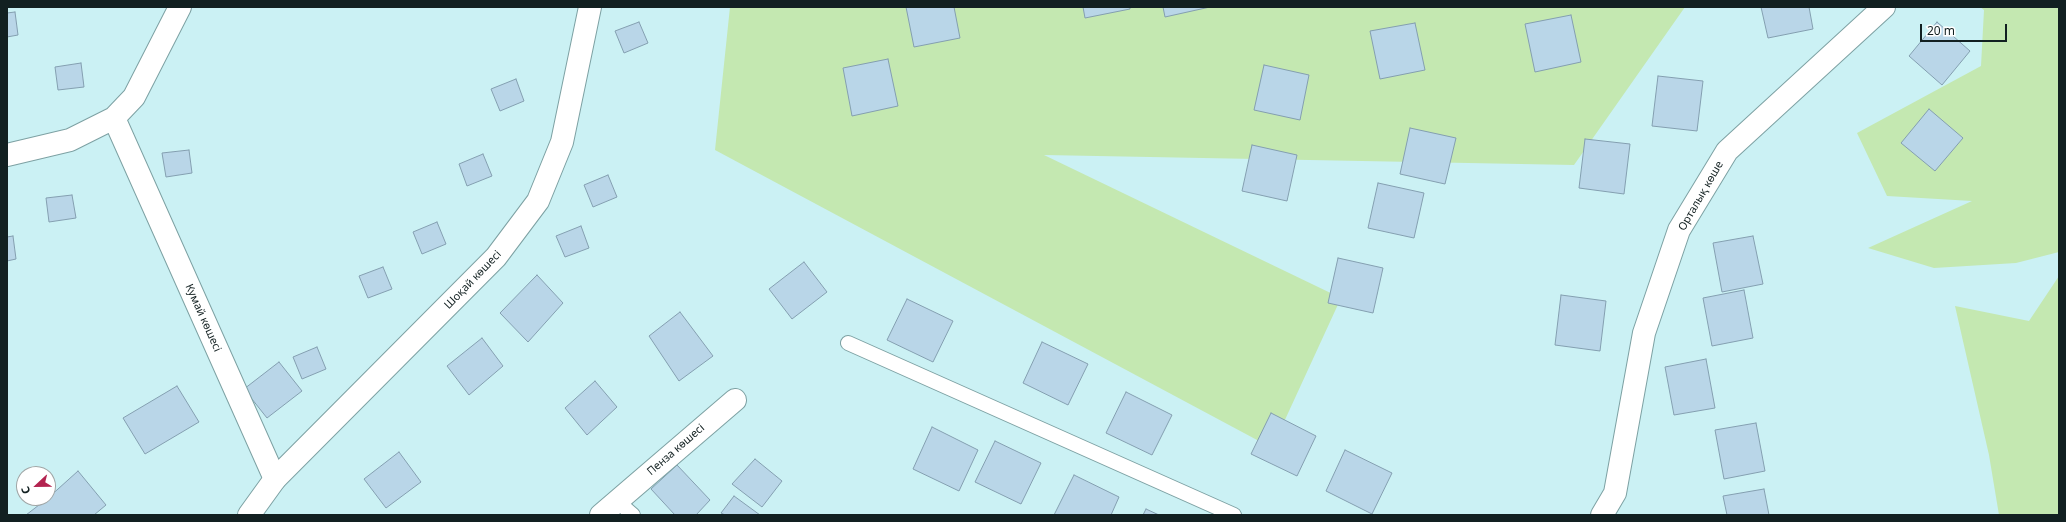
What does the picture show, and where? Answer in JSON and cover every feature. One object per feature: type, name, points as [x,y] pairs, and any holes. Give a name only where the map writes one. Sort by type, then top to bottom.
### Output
[{"type":"street","points":[[7,155],[70,140],[114,118],[134,98],[180,7]]},
{"type":"street","name":"Шоқай көшесі","points":[[275,479],[496,258],[538,202],[562,142],[590,7]]},
{"type":"street","name":"Орталық көше","points":[[1602,515],[1615,493],[1644,333],[1679,230],[1727,150],[1884,7]]},
{"type":"street","name":"Кумай көшесі","points":[[114,118],[275,479]]},
{"type":"street","name":"Пенза көшесі","points":[[601,515],[735,400]]},
{"type":"street","points":[[250,515],[275,479]]},
{"type":"lane","points":[[848,343],[1234,515]]},
{"type":"lane","points":[[616,501],[633,515]]},
{"type":"green space","points":[[730,7],[1685,7],[1574,165],[1044,155],[1341,298],[1272,448],[715,150]]},
{"type":"green space","points":[[1980,7],[2059,7],[2059,252],[2016,263],[1934,268],[1868,248],[1972,201],[1887,196],[1857,133],[1981,66],[1984,10]]},
{"type":"green space","points":[[2059,276],[2059,515],[1999,515],[1989,455],[1955,306],[2029,321]]},
{"type":"building","points":[[906,7],[954,7],[960,38],[914,47]]},
{"type":"building","points":[[1083,7],[1130,7],[1130,9],[1085,18]]},
{"type":"building","points":[[1163,7],[1210,7],[1165,17]]},
{"type":"building","points":[[1761,7],[1809,7],[1813,29],[1768,38]]},
{"type":"building","points":[[15,12],[18,35],[7,37],[7,13]]},
{"type":"building","points":[[1571,15],[1581,62],[1535,72],[1525,24]]},
{"type":"building","points":[[639,22],[648,43],[624,53],[615,31]]},
{"type":"building","points":[[1937,22],[1970,51],[1942,85],[1909,56]]},
{"type":"building","points":[[1415,23],[1425,70],[1380,79],[1370,31]]},
{"type":"building","points":[[888,59],[898,106],[852,116],[843,68]]},
{"type":"building","points":[[81,63],[84,87],[58,90],[55,67]]},
{"type":"building","points":[[1264,65],[1309,75],[1300,120],[1254,110]]},
{"type":"building","points":[[1658,76],[1703,81],[1697,131],[1652,126]]},
{"type":"building","points":[[516,79],[524,101],[500,111],[491,89]]},
{"type":"building","points":[[1929,109],[1963,138],[1935,171],[1901,143]]},
{"type":"building","points":[[1410,128],[1456,138],[1445,184],[1400,174]]},
{"type":"building","points":[[1585,139],[1630,144],[1624,194],[1579,188]]},
{"type":"building","points":[[1252,145],[1297,155],[1287,201],[1242,191]]},
{"type":"building","points":[[189,150],[192,173],[166,177],[162,153]]},
{"type":"building","points":[[483,154],[492,176],[467,186],[459,164]]},
{"type":"building","points":[[608,175],[617,197],[593,207],[584,185]]},
{"type":"building","points":[[1378,183],[1424,193],[1414,238],[1368,228]]},
{"type":"building","points":[[72,195],[76,218],[49,222],[46,198]]},
{"type":"building","points":[[437,222],[446,244],[422,254],[413,232]]},
{"type":"building","points":[[581,226],[589,248],[565,257],[556,236]]},
{"type":"building","points":[[13,236],[16,259],[7,261],[7,237]]},
{"type":"building","points":[[1753,236],[1763,284],[1722,292],[1713,243]]},
{"type":"building","points":[[1338,258],[1383,268],[1373,313],[1328,303]]},
{"type":"building","points":[[804,262],[827,292],[792,319],[769,289]]},
{"type":"building","points":[[383,267],[392,289],[368,298],[359,276]]},
{"type":"building","points":[[537,275],[563,303],[528,342],[500,313]]},
{"type":"building","points":[[1744,290],[1753,338],[1712,346],[1703,298]]},
{"type":"building","points":[[1561,295],[1606,301],[1600,351],[1555,345]]},
{"type":"building","points":[[907,299],[953,321],[933,362],[887,340]]},
{"type":"building","points":[[680,312],[713,356],[679,381],[649,336]]},
{"type":"building","points":[[482,338],[503,366],[469,395],[447,366]]},
{"type":"building","points":[[1042,342],[1088,364],[1068,405],[1023,383]]},
{"type":"building","points":[[317,347],[326,369],[302,379],[293,357]]},
{"type":"building","points":[[1706,359],[1715,408],[1674,415],[1665,367]]},
{"type":"building","points":[[279,362],[302,391],[267,418],[244,389]]},
{"type":"building","points":[[595,381],[617,407],[587,435],[565,408]]},
{"type":"building","points":[[177,386],[199,422],[145,454],[123,418]]},
{"type":"building","points":[[1126,392],[1172,415],[1152,455],[1106,433]]},
{"type":"building","points":[[1271,413],[1316,436],[1297,476],[1251,454]]},
{"type":"building","points":[[1756,423],[1765,471],[1724,479],[1715,430]]},
{"type":"building","points":[[932,427],[978,450],[959,491],[913,469]]},
{"type":"building","points":[[995,441],[1041,463],[1021,504],[975,482]]},
{"type":"building","points":[[1345,450],[1392,473],[1372,514],[1326,491]]},
{"type":"building","points":[[399,452],[421,482],[386,508],[364,479]]},
{"type":"building","points":[[755,459],[782,481],[762,507],[732,484]]},
{"type":"building","points":[[677,465],[710,500],[696,515],[675,515],[651,489]]},
{"type":"building","points":[[78,471],[106,505],[94,515],[26,515],[38,506],[56,506],[56,491]]},
{"type":"building","points":[[1074,475],[1119,497],[1111,515],[1054,515]]},
{"type":"building","points":[[1764,489],[1769,515],[1727,515],[1723,496]]},
{"type":"building","points":[[734,496],[760,515],[725,515],[721,513]]},
{"type":"building","points":[[1146,509],[1159,515],[1143,515]]}]
